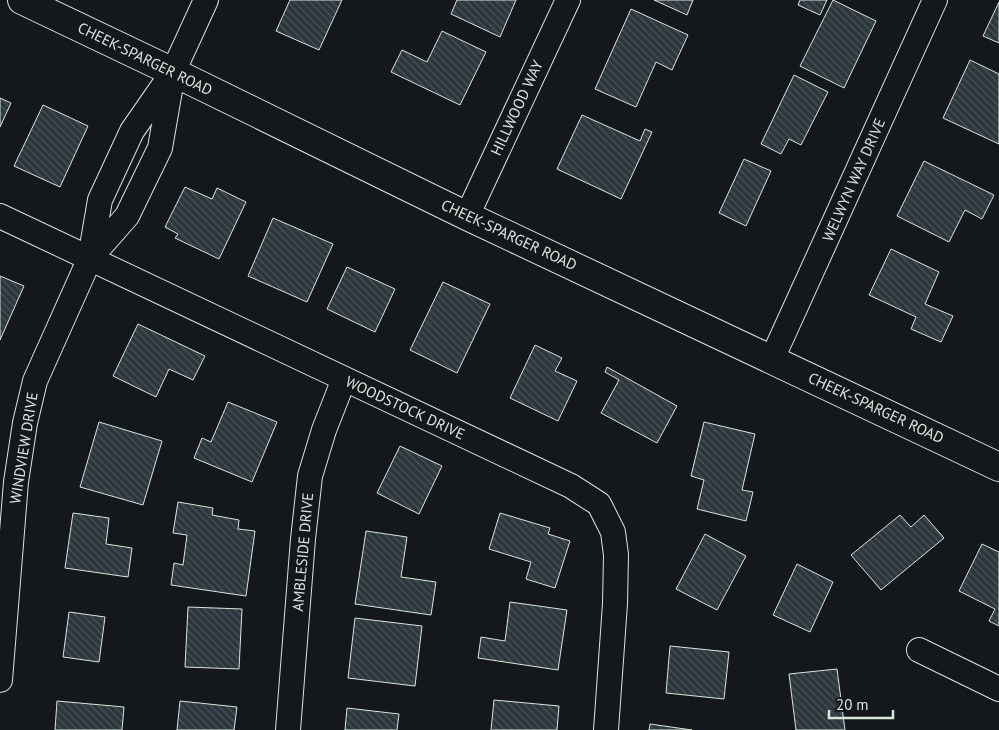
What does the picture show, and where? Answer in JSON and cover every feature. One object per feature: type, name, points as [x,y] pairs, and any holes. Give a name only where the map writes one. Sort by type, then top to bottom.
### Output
[{"type":"main road","name":"CHEEK-SPARGER ROAD","points":[[22,0],[467,216],[999,467]]},
{"type":"street","points":[[173,72],[206,0]]},
{"type":"street","name":"HILLWOOD WAY","points":[[467,216],[568,0]]},
{"type":"street","name":"WELWYN WAY DRIVE","points":[[772,359],[936,0]]},
{"type":"street","name":"WINDVIEW DRIVE","points":[[0,680],[16,482],[25,423],[35,381],[90,258],[100,200],[132,131],[173,72]]},
{"type":"street","name":"WINDVIEW DRIVE","points":[[90,258],[127,216],[160,148],[173,72]]},
{"type":"street","name":"WOODSTOCK DRIVE","points":[[0,216],[571,486],[600,504],[613,532],[616,555],[615,604],[606,730]]},
{"type":"street","name":"AMBLESIDE DRIVE","points":[[288,730],[303,539],[310,476],[324,430],[344,379]]},
{"type":"street","points":[[919,650],[999,689]]},
{"type":"building","points":[[290,0],[342,0],[319,50],[276,31]]},
{"type":"building","points":[[457,0],[516,0],[500,37],[451,14]]},
{"type":"building","points":[[654,0],[693,0],[687,15]]},
{"type":"building","points":[[800,0],[827,0],[820,15],[798,5]]},
{"type":"building","points":[[833,0],[876,21],[844,88],[800,66]]},
{"type":"building","points":[[999,2],[999,43],[983,36]]},
{"type":"building","points":[[631,9],[688,35],[672,70],[656,62],[636,107],[595,89]]},
{"type":"building","points":[[442,31],[486,52],[460,105],[391,72],[402,50],[427,62]]},
{"type":"building","points":[[970,60],[999,74],[999,144],[943,118]]},
{"type":"building","points":[[794,75],[828,92],[801,145],[789,139],[781,154],[761,144]]},
{"type":"building","points":[[0,98],[11,103],[0,127]]},
{"type":"building","points":[[43,105],[88,126],[60,187],[14,166]]},
{"type":"building","points":[[582,115],[640,141],[645,129],[652,132],[621,199],[557,169]]},
{"type":"building","points":[[744,159],[771,171],[746,226],[719,213]]},
{"type":"building","points":[[924,161],[994,195],[982,219],[965,210],[949,242],[897,216]]},
{"type":"building","points":[[185,187],[212,199],[217,188],[246,202],[219,259],[175,238],[178,234],[165,227]]},
{"type":"building","points":[[273,218],[333,244],[307,302],[248,276]]},
{"type":"building","points":[[891,249],[939,272],[925,304],[953,316],[941,342],[911,329],[916,317],[869,295]]},
{"type":"building","points":[[347,267],[395,289],[375,332],[327,309]]},
{"type":"building","points":[[0,276],[24,286],[0,340]]},
{"type":"building","points":[[443,282],[490,304],[457,373],[410,350]]},
{"type":"building","points":[[138,324],[205,356],[193,380],[169,369],[156,397],[113,376]]},
{"type":"building","points":[[535,345],[562,358],[555,371],[577,381],[558,421],[510,398]]},
{"type":"building","points":[[607,367],[677,406],[657,443],[601,413],[619,380],[605,372]]},
{"type":"building","points":[[228,402],[277,422],[252,482],[194,458],[202,438],[211,442]]},
{"type":"building","points":[[99,422],[162,441],[143,505],[80,487]]},
{"type":"building","points":[[704,422],[755,434],[742,490],[753,492],[746,521],[697,509],[704,480],[691,476]]},
{"type":"building","points":[[400,446],[442,466],[419,514],[377,493]]},
{"type":"building","points":[[178,502],[213,508],[212,515],[239,520],[238,529],[255,531],[246,596],[171,585],[174,563],[183,565],[187,535],[173,533]]},
{"type":"building","points":[[73,513],[109,518],[106,544],[132,548],[128,577],[65,568]]},
{"type":"building","points":[[500,513],[550,528],[548,534],[570,541],[555,588],[526,579],[531,562],[489,549]]},
{"type":"building","points":[[900,515],[911,527],[924,515],[944,538],[881,590],[851,555]]},
{"type":"building","points":[[366,531],[407,537],[401,577],[436,582],[431,615],[355,604]]},
{"type":"building","points":[[705,534],[746,556],[717,610],[676,589]]},
{"type":"building","points":[[982,544],[999,552],[999,626],[989,621],[995,609],[959,591]]},
{"type":"building","points":[[797,564],[833,582],[810,632],[773,615]]},
{"type":"building","points":[[510,602],[567,610],[558,670],[478,658],[481,637],[505,641]]},
{"type":"building","points":[[188,607],[242,609],[239,669],[185,667]]},
{"type":"building","points":[[69,612],[105,617],[99,662],[63,657]]},
{"type":"building","points":[[355,618],[422,626],[415,686],[348,678]]},
{"type":"building","points":[[670,646],[729,652],[724,699],[666,693]]},
{"type":"building","points":[[837,669],[845,730],[796,730],[789,674]]},
{"type":"building","points":[[494,700],[559,706],[557,730],[491,730]]},
{"type":"building","points":[[57,701],[124,707],[122,730],[55,730]]},
{"type":"building","points":[[180,701],[237,707],[234,730],[177,730]]},
{"type":"building","points":[[347,708],[399,714],[397,730],[345,730]]},
{"type":"building","points":[[650,724],[692,730],[649,730]]}]
